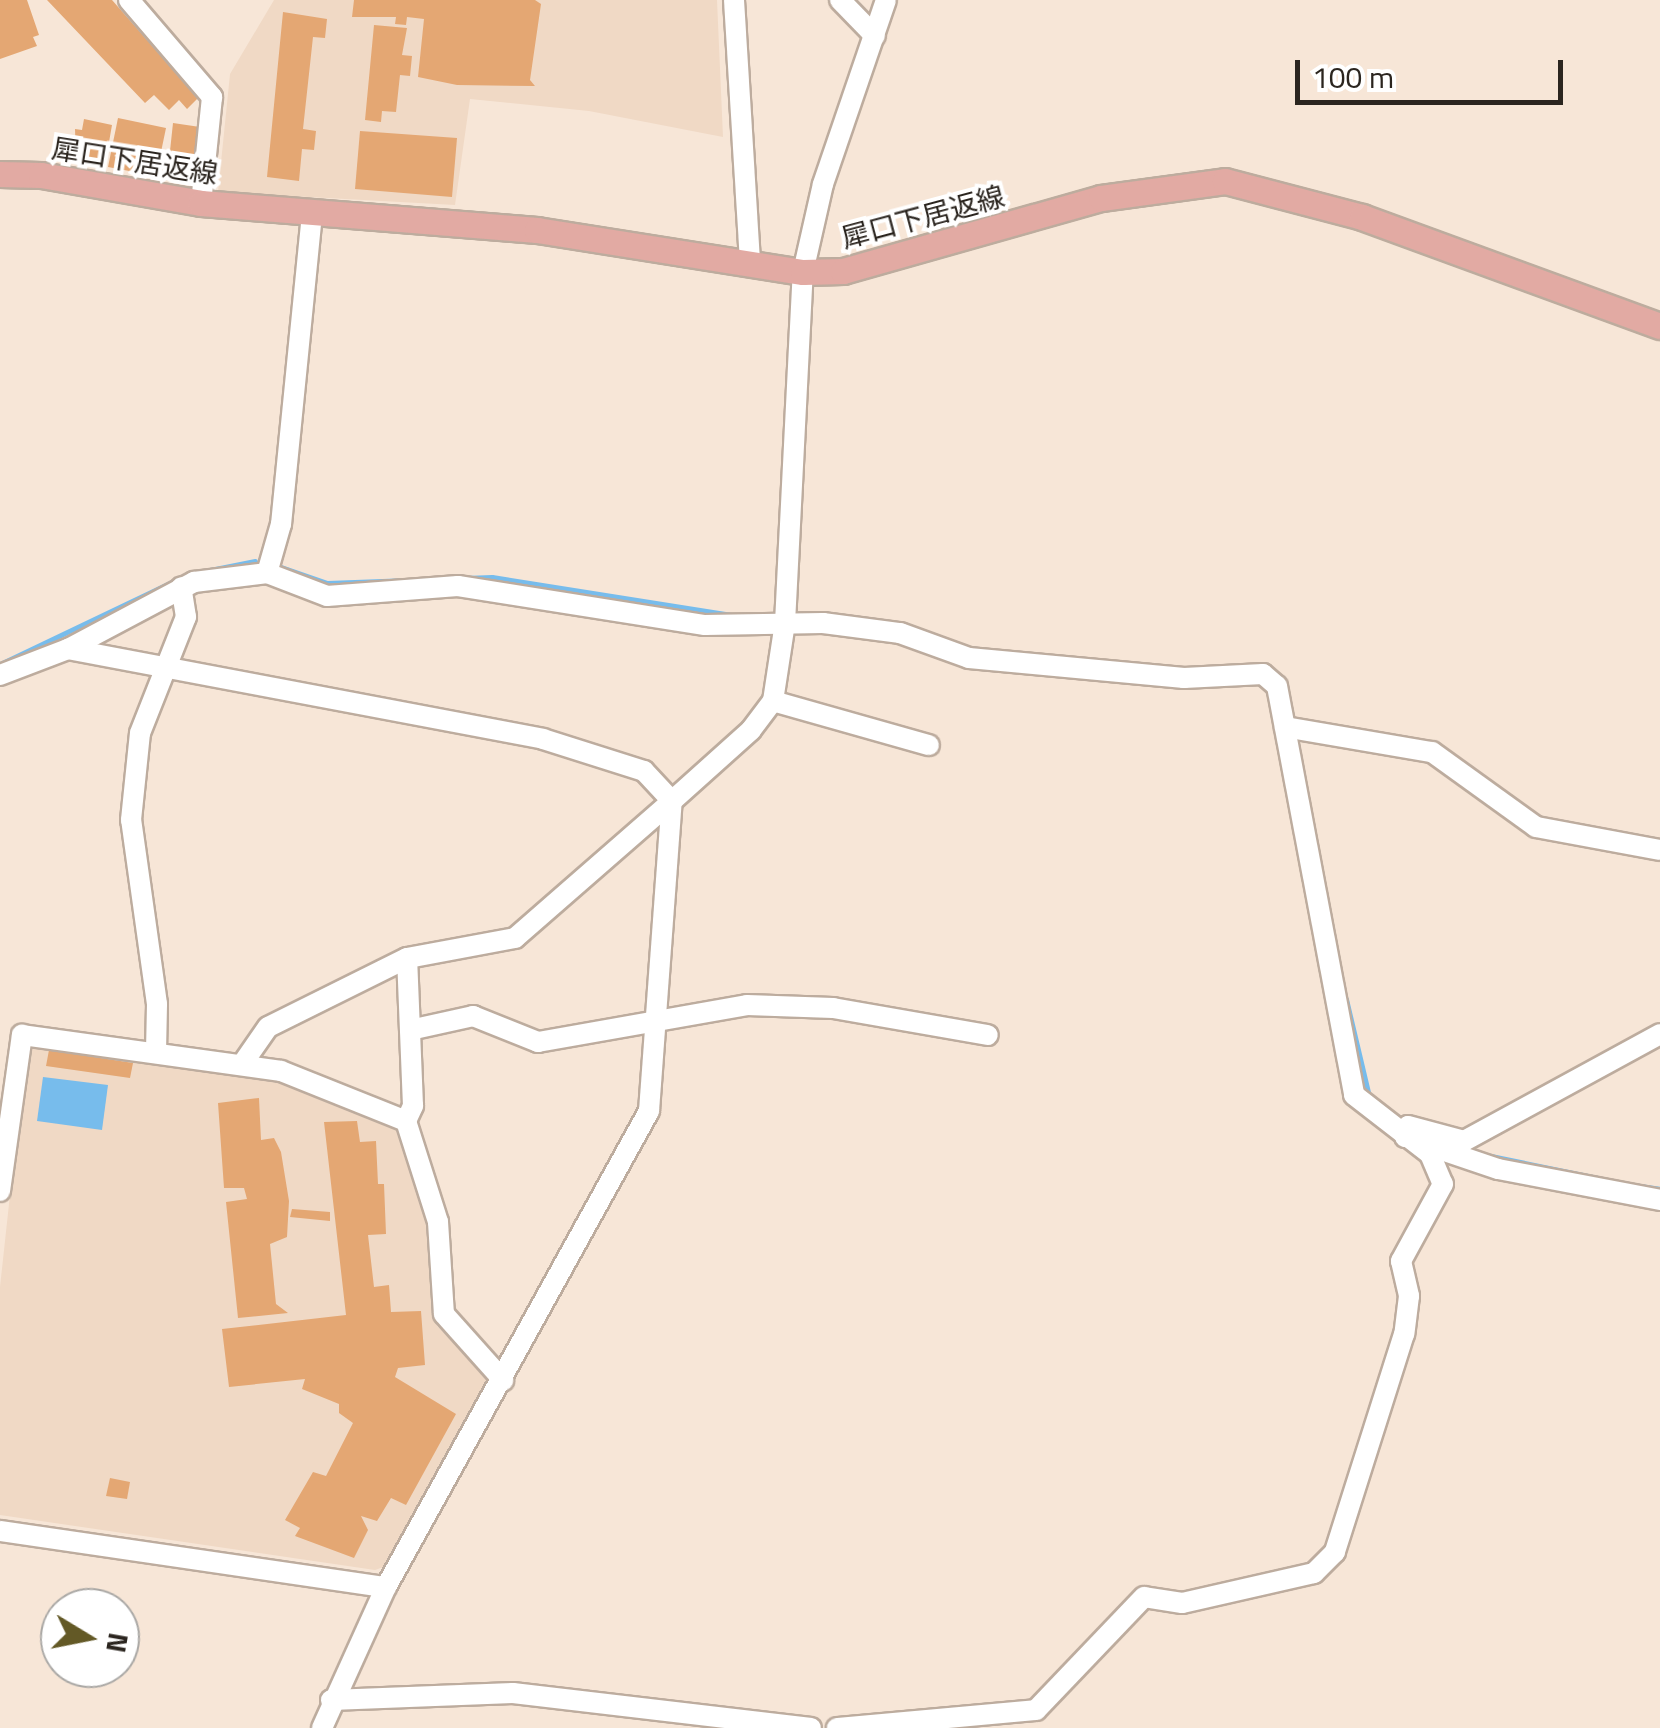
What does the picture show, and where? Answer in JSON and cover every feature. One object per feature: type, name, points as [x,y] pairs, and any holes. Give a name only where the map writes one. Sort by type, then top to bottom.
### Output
[{"type":"main road","name":"犀口下居返線","points":[[0,174],[42,175],[201,203],[537,230],[803,272],[843,272],[1100,198],[1225,181],[1362,218],[1660,326]]},
{"type":"street","points":[[129,0],[212,97],[201,203]]},
{"type":"street","points":[[734,0],[750,265]]},
{"type":"street","points":[[840,0],[875,36]]},
{"type":"street","points":[[242,1062],[268,1027],[407,958],[515,938],[751,730],[773,701],[784,624],[803,272],[823,184],[886,0]]},
{"type":"street","points":[[267,573],[281,524],[312,214]]},
{"type":"street","points":[[0,675],[68,649],[181,587],[267,573],[327,596],[458,586],[705,626],[784,624],[900,633],[969,658],[1184,678],[1263,674],[1276,686],[1292,727],[1354,1095],[1430,1154],[1443,1184],[1401,1261],[1409,1296],[1404,1334],[1324,1570],[1182,1603],[1144,1597],[1036,1710],[837,1728]]},
{"type":"street","points":[[156,1052],[157,1004],[131,820],[140,733],[186,617],[181,587]]},
{"type":"street","points":[[68,649],[543,738],[644,771],[672,800],[649,1111],[386,1587],[331,1700],[322,1728]]},
{"type":"street","points":[[773,701],[929,745]]},
{"type":"street","points":[[1292,727],[1432,752],[1536,827],[1660,850]]},
{"type":"street","points":[[407,958],[413,1106],[406,1121],[438,1222],[444,1314],[503,1380]]},
{"type":"street","points":[[410,1030],[473,1016],[538,1042],[747,1006],[833,1008],[988,1035]]},
{"type":"street","points":[[1405,1137],[1408,1126],[1464,1140],[1660,1034]]},
{"type":"street","points":[[0,1192],[22,1035],[242,1062],[406,1121]]},
{"type":"street","points":[[1405,1137],[1498,1169],[1660,1200]]},
{"type":"street","points":[[0,1531],[386,1587]]},
{"type":"street","points":[[331,1700],[514,1692],[811,1728]]},
{"type":"shaded area","points":[[274,0],[717,0],[723,137],[589,111],[470,99],[455,205],[218,192],[230,74]]},
{"type":"shaded area","points":[[35,1042],[277,1079],[400,1129],[429,1217],[437,1326],[487,1375],[488,1391],[389,1565],[375,1570],[0,1515],[0,1287],[26,1047]]},
{"type":"water","points":[[43,1077],[108,1085],[102,1130],[37,1121]]},
{"type":"building","points":[[0,0],[27,0],[39,35],[33,37],[37,46],[0,59]]},
{"type":"building","points":[[47,0],[112,0],[198,98],[187,109],[179,100],[169,110],[154,95],[145,103]]},
{"type":"building","points":[[354,0],[535,0],[541,4],[530,80],[535,86],[457,85],[418,77],[424,19],[407,17],[406,25],[395,24],[396,17],[352,17]]},
{"type":"building","points":[[283,12],[327,19],[325,38],[313,37],[303,129],[316,131],[314,150],[302,149],[299,181],[267,177]]},
{"type":"building","points":[[374,25],[407,28],[402,55],[412,56],[410,76],[400,75],[396,112],[382,111],[381,122],[365,120]]},
{"type":"building","points":[[118,118],[166,128],[156,176],[108,167]]},
{"type":"building","points":[[84,119],[112,125],[105,165],[76,159],[75,129],[82,130]]},
{"type":"building","points":[[173,123],[200,127],[196,157],[170,151]]},
{"type":"building","points":[[360,131],[457,138],[452,197],[355,189]]},
{"type":"building","points":[[49,1050],[133,1063],[130,1078],[46,1066]]},
{"type":"building","points":[[259,1098],[261,1140],[274,1138],[281,1152],[289,1201],[287,1237],[270,1244],[276,1304],[288,1313],[238,1318],[226,1202],[247,1199],[244,1188],[224,1188],[218,1103]]},
{"type":"building","points":[[357,1121],[360,1142],[376,1141],[378,1184],[384,1184],[386,1234],[368,1235],[374,1287],[389,1285],[391,1312],[421,1311],[425,1365],[398,1368],[395,1377],[456,1414],[406,1505],[391,1498],[377,1521],[361,1516],[368,1530],[354,1558],[295,1536],[300,1528],[285,1520],[313,1472],[326,1476],[353,1423],[339,1413],[339,1404],[302,1389],[305,1379],[229,1387],[222,1329],[346,1315],[324,1122]]},
{"type":"building","points":[[292,1209],[330,1212],[330,1221],[290,1217]]},
{"type":"building","points":[[110,1478],[130,1482],[127,1499],[106,1496]]},
{"type":"waterway","points":[[200,572],[255,561]]},
{"type":"waterway","points":[[281,567],[327,583],[492,577],[733,615]]},
{"type":"waterway","points":[[0,664],[180,578]]},
{"type":"waterway","points":[[968,648],[996,651]]},
{"type":"waterway","points":[[1346,999],[1369,1096]]},
{"type":"waterway","points":[[1486,1155],[1608,1180]]},
{"type":"waterway","points":[[1633,1185],[1660,1189]]}]
